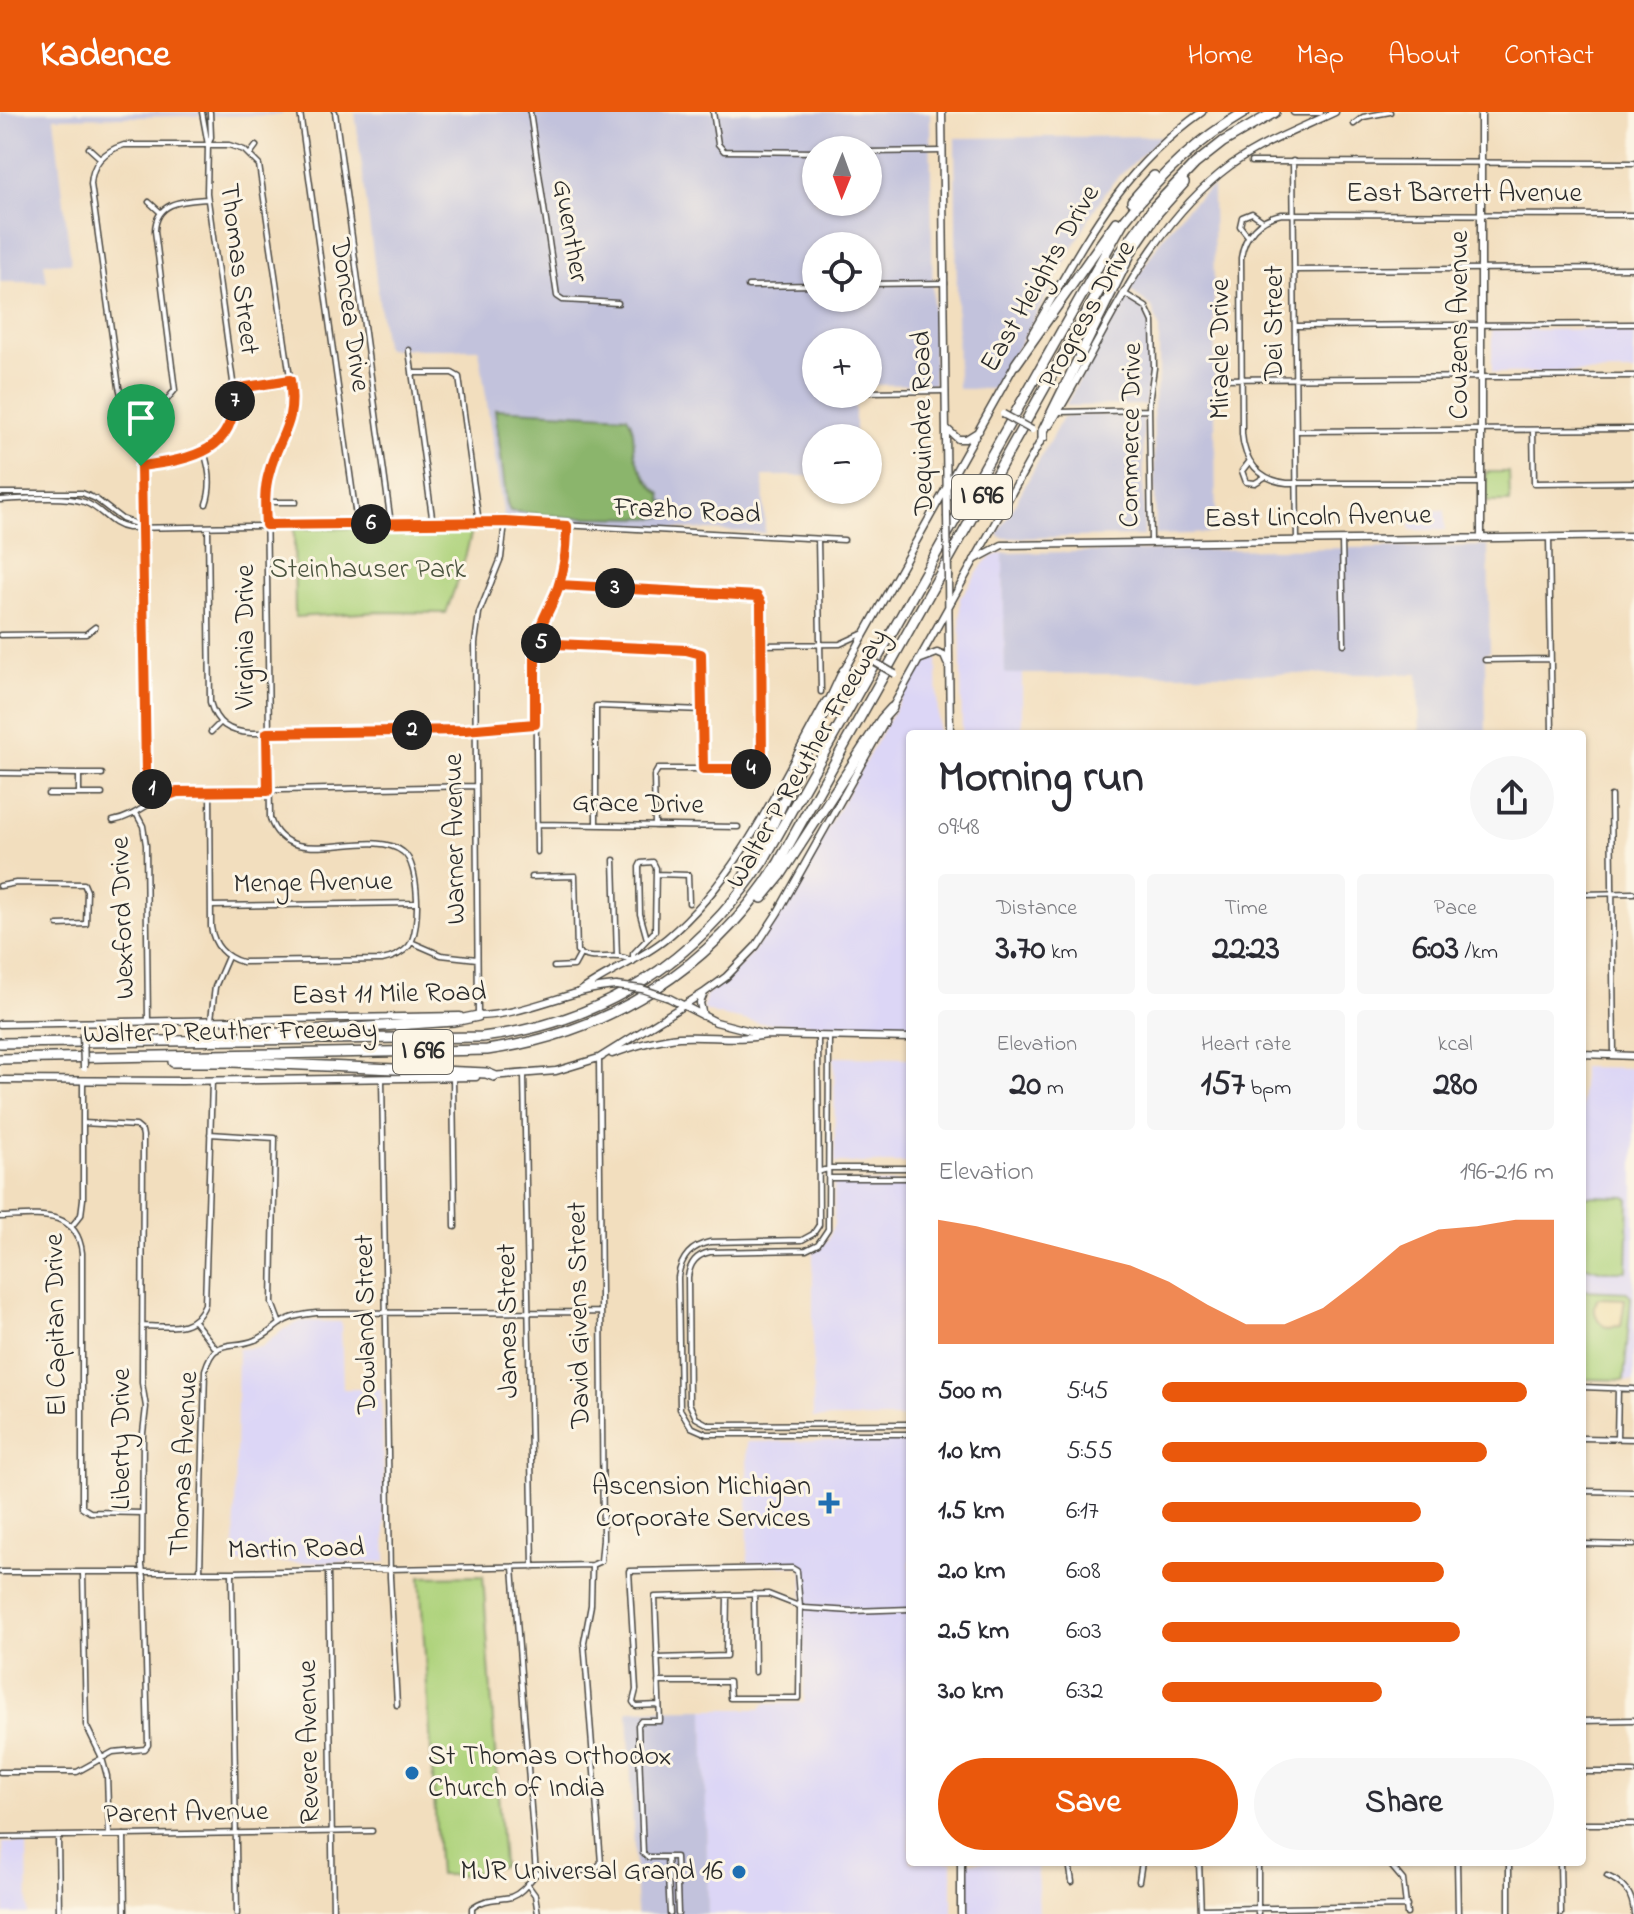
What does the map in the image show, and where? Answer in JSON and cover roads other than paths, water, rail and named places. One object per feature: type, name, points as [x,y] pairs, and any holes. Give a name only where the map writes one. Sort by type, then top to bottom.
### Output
[{"type":"highway","name":"Walter P Reuther Freeway","points":[[0,1043],[450,1039],[511,1033],[571,1017],[631,990],[666,967],[731,906],[763,861],[1109,244],[1135,206],[1156,183],[1199,143],[1245,112]]},
{"type":"highway","name":"Walter P Reuther Freeway","points":[[0,1059],[468,1051],[522,1044],[581,1028],[637,1001],[683,971],[736,922],[764,886],[1119,255],[1154,207],[1195,164],[1223,142],[1275,112]]},
{"type":"highway","points":[[1016,364],[1134,198],[1170,161],[1199,143]]},
{"type":"highway","points":[[1043,437],[1043,431],[1132,250],[1195,164]]},
{"type":"highway","points":[[706,932],[765,841],[844,671]]},
{"type":"highway","points":[[736,922],[753,909],[780,876],[892,708]]},
{"type":"highway","points":[[152,1042],[454,1021],[478,1016]]},
{"type":"highway","points":[[94,1058],[125,1062],[232,1062],[486,1073],[494,1076]]},
{"type":"main road","name":"Dequindre Road","points":[[942,112],[950,730]]},
{"type":"main road","name":"East Heights Drive","points":[[578,993],[633,962],[678,929],[726,875],[947,490],[1077,252],[1104,209],[1154,151],[1202,112]]},
{"type":"main road","points":[[1297,112],[1320,112]]},
{"type":"main road","name":"Progress Drive","points":[[599,1058],[705,992],[740,963],[768,930],[1035,450],[1164,230],[1212,181],[1262,145],[1335,112]]},
{"type":"main road","name":"Couzens Avenue","points":[[1481,112],[1481,537]]},
{"type":"main road","points":[[992,408],[1032,430],[1037,438],[1035,450]]},
{"type":"main road","points":[[946,428],[958,439],[966,439],[980,431]]},
{"type":"main road","points":[[991,529],[1002,545]]},
{"type":"main road","name":"East Lincoln Avenue","points":[[974,560],[1002,545],[1634,536]]},
{"type":"main road","points":[[855,651],[906,680]]},
{"type":"main road","points":[[917,662],[929,654],[938,653],[945,658],[949,670]]},
{"type":"main road","name":"East 11 Mile Road","points":[[0,1024],[478,1016],[526,1009],[578,993],[616,986],[642,989],[731,1027],[766,1035],[906,1038]]},
{"type":"main road","points":[[703,1016],[700,1003],[705,992]]},
{"type":"main road","points":[[669,998],[672,1007],[670,1015]]},
{"type":"main road","name":"El Capitan Drive","points":[[75,1023],[83,1033],[84,1080]]},
{"type":"main road","name":"East 11 Mile Road","points":[[0,1080],[212,1081],[524,1075],[556,1071],[650,1042],[680,1037],[754,1038],[766,1035]]},
{"type":"main road","points":[[1586,1054],[1634,1056]]},
{"type":"main road","points":[[961,1866],[961,1914]]},
{"type":"street","name":"Thomas Street","points":[[202,112],[208,145],[208,199],[234,389],[234,413],[228,429],[218,442],[204,452]]},
{"type":"street","points":[[208,145],[211,137],[210,112]]},
{"type":"street","name":"Doncea Drive","points":[[300,112],[357,524]]},
{"type":"street","points":[[335,112],[391,524]]},
{"type":"street","name":"Guenther","points":[[530,112],[557,296],[574,301],[618,303]]},
{"type":"street","points":[[713,112],[720,149],[729,152],[802,152]]},
{"type":"street","points":[[1354,124],[1363,117],[1390,112]]},
{"type":"street","points":[[158,799],[149,785],[146,772],[141,466],[117,377],[92,197],[92,175],[100,158],[124,145],[229,145],[250,154],[256,146]]},
{"type":"street","points":[[89,148],[100,158]]},
{"type":"street","points":[[882,152],[943,151]]},
{"type":"street","name":"Virginia Drive","points":[[250,154],[259,165],[262,177],[292,411],[285,436],[268,473],[265,502],[270,818],[280,836],[293,844],[386,846],[401,850],[407,855],[415,876],[415,903]]},
{"type":"street","name":"Dei Street","points":[[1293,161],[1297,541]]},
{"type":"street","points":[[1251,162],[1634,163]]},
{"type":"street","points":[[127,418],[165,402],[175,390],[155,231],[160,212],[175,203],[208,199]]},
{"type":"street","points":[[149,202],[160,212]]},
{"type":"street","name":"Miracle Drive","points":[[1294,213],[1277,214],[1263,221],[1252,213],[1242,217],[1240,226],[1248,236],[1241,258],[1242,440],[1249,462],[1242,471],[1246,482],[1255,483],[1265,477],[1296,484],[1481,483]]},
{"type":"street","name":"East Barrett Avenue","points":[[1294,213],[1634,215]]},
{"type":"street","points":[[1248,236],[1263,221]]},
{"type":"street","points":[[1294,270],[1634,268]]},
{"type":"street","points":[[882,284],[945,283]]},
{"type":"street","points":[[748,286],[802,285]]},
{"type":"street","name":"Commerce Drive","points":[[1125,294],[1146,307],[1153,322],[1154,368],[1149,410],[1151,543]]},
{"type":"street","points":[[1295,326],[1634,324]]},
{"type":"street","points":[[409,350],[433,524]]},
{"type":"street","points":[[412,373],[452,373],[459,377],[479,523]]},
{"type":"street","points":[[1216,379],[1634,376]]},
{"type":"street","points":[[234,389],[290,380]]},
{"type":"street","points":[[882,392],[946,391]]},
{"type":"street","points":[[1059,412],[1149,410]]},
{"type":"street","points":[[1296,431],[1634,429]]},
{"type":"street","points":[[1533,430],[1534,483],[1634,482]]},
{"type":"street","points":[[141,466],[204,452],[209,475],[206,504]]},
{"type":"street","points":[[1249,462],[1265,477]]},
{"type":"street","name":"Frazho Road","points":[[0,493],[82,493],[96,499],[122,519],[144,527]]},
{"type":"street","name":"Frazho Road","points":[[0,500],[77,500],[90,504],[119,526],[505,522],[844,540]]},
{"type":"street","points":[[265,502],[296,502]]},
{"type":"street","name":"Warner Avenue","points":[[478,1016],[477,620],[500,565],[505,522]]},
{"type":"street","points":[[208,526],[209,696],[212,712],[220,723],[238,732],[267,733],[535,724]]},
{"type":"street","points":[[537,852],[535,643],[559,585],[566,555],[567,526]]},
{"type":"street","points":[[1549,537],[1552,730]]},
{"type":"street","points":[[818,539],[821,692]]},
{"type":"street","points":[[1342,540],[1344,644]]},
{"type":"street","points":[[559,585],[753,595],[760,598],[760,768],[658,769],[654,776],[655,826]]},
{"type":"street","points":[[0,635],[86,634],[95,627]]},
{"type":"street","points":[[761,645],[840,644],[857,638],[867,630]]},
{"type":"street","points":[[535,643],[686,650],[701,654],[703,769]]},
{"type":"street","points":[[840,644],[855,651]]},
{"type":"street","points":[[1485,660],[1551,659]]},
{"type":"street","points":[[596,825],[596,706],[703,710]]},
{"type":"street","points":[[211,732],[220,723]]},
{"type":"street","points":[[0,773],[102,774]]},
{"type":"street","points":[[79,774],[79,794]]},
{"type":"street","points":[[113,821],[136,813],[171,793],[476,786]]},
{"type":"street","points":[[210,791],[212,937],[228,957],[242,962],[382,960],[397,955],[411,942],[415,930],[415,903]]},
{"type":"street","points":[[48,794],[102,794]]},
{"type":"street","points":[[1611,796],[1614,1055]]},
{"type":"street","name":"Wexford Drive","points":[[136,813],[143,826],[146,845],[148,1022]]},
{"type":"street","name":"Grace Drive","points":[[536,824],[738,827]]},
{"type":"street","points":[[614,860],[617,957]]},
{"type":"street","points":[[580,955],[626,958],[633,962],[633,954],[647,939],[655,929],[656,866],[653,862],[641,863],[639,867],[640,914],[647,939]]},
{"type":"street","points":[[656,874],[688,875],[689,903]]},
{"type":"street","points":[[531,877],[575,876],[575,946],[580,955]]},
{"type":"street","points":[[0,886],[16,883],[84,884],[87,891],[86,924],[58,925]]},
{"type":"street","points":[[1586,894],[1634,893]]},
{"type":"street","name":"Menge Avenue","points":[[211,906],[415,903]]},
{"type":"street","points":[[411,942],[441,955],[477,959]]},
{"type":"street","points":[[554,967],[574,966],[580,955]]},
{"type":"street","points":[[211,1021],[215,987],[228,957]]},
{"type":"street","points":[[818,1036],[819,1225],[810,1237],[798,1241],[705,1243],[689,1251],[680,1265],[678,1287],[682,1416],[691,1427],[702,1433],[906,1434]]},
{"type":"street","points":[[829,1036],[828,1229],[818,1244],[806,1250],[710,1252],[698,1256],[690,1269],[688,1288],[688,1396],[693,1415],[705,1424],[906,1424]]},
{"type":"street","name":"David Givens Street","points":[[592,1565],[601,1561],[603,1539],[599,1058]]},
{"type":"street","name":"James Street","points":[[524,1075],[533,1567]]},
{"type":"street","points":[[453,1077],[455,1227]]},
{"type":"street","name":"Dowland Street","points":[[382,1078],[391,1569],[397,1705]]},
{"type":"street","name":"El Capitan Drive","points":[[84,1080],[82,1210],[71,1227],[79,1239],[82,1253],[82,1507],[90,1512],[142,1513]]},
{"type":"street","points":[[142,1326],[178,1328],[194,1321],[206,1301],[212,1081]]},
{"type":"street","points":[[819,1094],[829,1093]]},
{"type":"street","points":[[820,1111],[823,1113],[829,1109]]},
{"type":"street","name":"Liberty Drive","points":[[83,1123],[136,1126],[142,1131],[142,1383],[146,1407],[142,1513],[147,1748],[118,1750],[102,1758]]},
{"type":"street","points":[[210,1134],[275,1138],[272,1303],[280,1324]]},
{"type":"street","points":[[820,1172],[830,1168],[906,1168]]},
{"type":"street","points":[[830,1178],[906,1178]]},
{"type":"street","points":[[820,1197],[830,1198]]},
{"type":"street","points":[[820,1211],[827,1210],[830,1214]]},
{"type":"street","points":[[0,1217],[48,1216],[71,1227]]},
{"type":"street","points":[[779,1251],[780,1241]]},
{"type":"street","points":[[725,1252],[726,1242]]},
{"type":"street","points":[[678,1287],[684,1291],[688,1288]]},
{"type":"street","points":[[678,1311],[683,1313],[688,1325]]},
{"type":"street","points":[[217,1350],[227,1344],[256,1340],[291,1318],[317,1313],[600,1312]]},
{"type":"street","name":"Thomas Avenue","points":[[194,1321],[217,1350],[209,1360],[205,1374],[200,1572]]},
{"type":"street","points":[[679,1342],[688,1342]]},
{"type":"street","points":[[1586,1387],[1634,1389]]},
{"type":"street","points":[[1617,1439],[1618,1388]]},
{"type":"street","points":[[679,1396],[688,1396]]},
{"type":"street","points":[[857,1424],[857,1434]]},
{"type":"street","points":[[780,1425],[780,1435]]},
{"type":"street","points":[[1586,1438],[1634,1439]]},
{"type":"street","points":[[1586,1491],[1634,1492]]},
{"type":"street","points":[[1586,1544],[1634,1545]]},
{"type":"street","points":[[472,1911],[480,1902],[513,1896],[536,1874],[594,1870],[601,1863],[584,1642],[591,1605],[592,1565]]},
{"type":"street","name":"Martin Road","points":[[0,1572],[232,1572],[592,1565]]},
{"type":"street","points":[[513,1567],[536,1874]]},
{"type":"street","points":[[658,1682],[729,1682],[730,1698],[799,1698],[798,1574],[792,1568],[629,1571],[636,1690],[633,1702],[636,1706],[659,1705]]},
{"type":"street","name":"Revere Avenue","points":[[328,1570],[333,1914]]},
{"type":"street","points":[[232,1572],[237,1914]]},
{"type":"street","points":[[83,1573],[86,1725],[107,1776],[109,1835]]},
{"type":"street","points":[[657,1658],[726,1656],[727,1594]]},
{"type":"street","points":[[754,1594],[755,1672]]},
{"type":"street","points":[[667,1857],[670,1913],[678,1913],[676,1857],[667,1857],[647,1857],[643,1853],[638,1725],[641,1721],[660,1721],[655,1597],[773,1594],[800,1607],[852,1611],[906,1609]]},
{"type":"street","points":[[1586,1721],[1634,1720]]},
{"type":"street","points":[[0,1772],[77,1772],[102,1758]]},
{"type":"street","points":[[1586,1772],[1634,1772]]},
{"type":"street","points":[[1586,1824],[1634,1824]]},
{"type":"street","name":"Parent Avenue","points":[[0,1837],[372,1831]]},
{"type":"street","points":[[124,1835],[125,1914]]},
{"type":"street","points":[[58,1836],[59,1914]]},
{"type":"street","points":[[1070,1866],[1072,1882]]},
{"type":"street","points":[[1139,1881],[1141,1866]]},
{"type":"street","points":[[1199,1866],[1201,1912],[1407,1906]]},
{"type":"street","points":[[1258,1866],[1258,1911]]},
{"type":"street","points":[[1391,1866],[1403,1880],[1407,1914]]},
{"type":"street","points":[[1457,1866],[1458,1914]]},
{"type":"street","points":[[1509,1866],[1509,1914]]},
{"type":"street","points":[[1560,1866],[1561,1914]]},
{"type":"street","points":[[1607,1876],[1627,1888],[1634,1914]]},
{"type":"street","points":[[527,1884],[535,1895],[538,1914]]},
{"type":"place","name":"Ascension Michigan Corporate Services","points":[[829,1503]]},
{"type":"place","name":"St Thomas Orthodox Church of India","points":[[412,1773]]},
{"type":"place","name":"MJR Universal Grand 16","points":[[739,1872]]},
{"type":"park label","name":"Steinhauser Park","points":[[368,570]]}]
